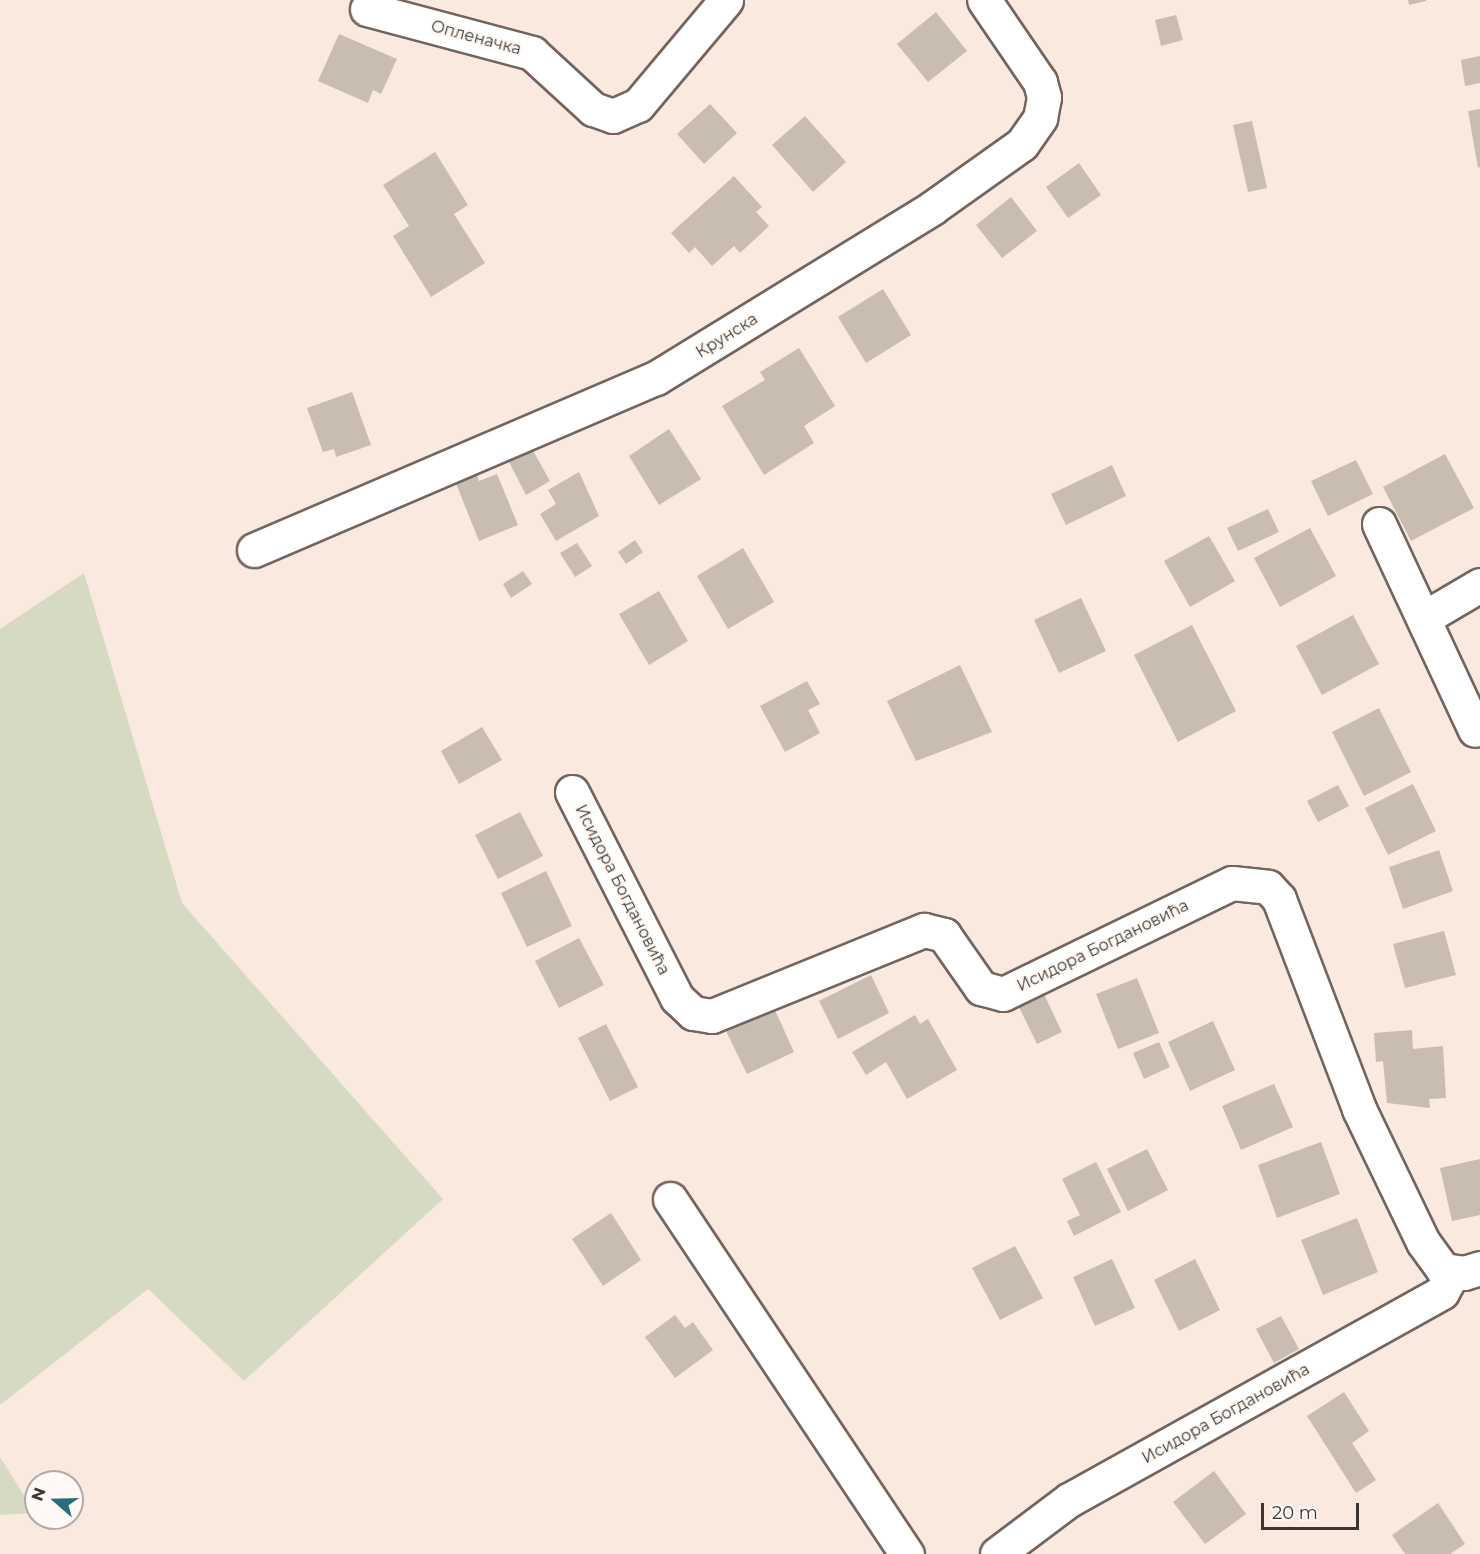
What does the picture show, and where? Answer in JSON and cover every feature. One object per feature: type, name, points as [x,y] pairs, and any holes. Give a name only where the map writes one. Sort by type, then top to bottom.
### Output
[{"type":"street","name":"Опленачка","points":[[367,9],[532,53],[593,109],[613,116],[638,105],[726,0]]},
{"type":"street","name":"Крунска","points":[[254,550],[656,378],[922,214],[1022,144],[1040,118],[1044,97],[1040,82],[984,0]]},
{"type":"street","points":[[1379,524],[1475,730]]},
{"type":"street","points":[[1424,618],[1480,585]]},
{"type":"street","name":"Исидора Богдановића","points":[[572,792],[677,998],[693,1013],[712,1016],[924,930],[944,935],[981,988],[1003,993],[1232,883],[1268,887],[1283,909],[1359,1109],[1423,1242],[1436,1264],[1466,1271]]},
{"type":"street","points":[[670,1199],[907,1554]]},
{"type":"street","name":"Исидора Богдановића","points":[[997,1554],[1069,1500],[1442,1292],[1466,1271]]},
{"type":"green space","points":[[84,573],[182,903],[443,1199],[244,1381],[148,1289],[0,1405],[0,629]]},
{"type":"green space","points":[[0,1457],[24,1495],[24,1514],[0,1515]]},
{"type":"building","points":[[1408,0],[1426,0],[1426,1],[1409,5]]},
{"type":"building","points":[[936,12],[967,51],[928,82],[897,44]]},
{"type":"building","points":[[1176,15],[1183,40],[1161,46],[1155,20]]},
{"type":"building","points":[[339,34],[397,59],[381,94],[373,90],[368,103],[318,81]]},
{"type":"building","points":[[1480,56],[1480,83],[1465,86],[1461,60]]},
{"type":"building","points":[[710,104],[737,133],[704,164],[677,134]]},
{"type":"building","points":[[1480,109],[1480,167],[1478,168],[1468,111]]},
{"type":"building","points":[[805,116],[846,162],[813,192],[772,145]]},
{"type":"building","points":[[1252,121],[1267,188],[1248,192],[1233,125]]},
{"type":"building","points":[[435,152],[468,205],[454,214],[485,263],[431,297],[393,236],[409,226],[383,185]]},
{"type":"building","points":[[1079,163],[1101,195],[1068,218],[1046,187]]},
{"type":"building","points":[[734,176],[762,207],[756,212],[769,226],[740,253],[734,246],[712,266],[695,247],[689,253],[671,233]]},
{"type":"building","points":[[1011,197],[1037,231],[1002,258],[976,225]]},
{"type":"building","points":[[883,289],[911,335],[866,363],[838,317]]},
{"type":"building","points":[[799,348],[835,406],[804,426],[814,443],[764,475],[722,406],[765,380],[760,372]]},
{"type":"building","points":[[352,392],[371,445],[336,457],[334,449],[323,452],[307,408]]},
{"type":"building","points":[[669,429],[701,479],[659,505],[629,456]]},
{"type":"building","points":[[531,447],[550,481],[526,495],[508,460]]},
{"type":"building","points":[[1445,454],[1474,508],[1411,541],[1383,487]]},
{"type":"building","points":[[1356,460],[1373,494],[1328,516],[1311,481]]},
{"type":"building","points":[[1112,465],[1126,496],[1066,525],[1051,494]]},
{"type":"building","points":[[474,468],[479,481],[497,474],[518,525],[479,541],[453,476]]},
{"type":"building","points":[[579,472],[599,516],[556,541],[540,514],[556,504],[548,490]]},
{"type":"building","points":[[1268,509],[1279,532],[1238,551],[1227,528]]},
{"type":"building","points":[[1310,528],[1336,576],[1280,607],[1254,558]]},
{"type":"building","points":[[1209,536],[1235,581],[1190,607],[1164,561]]},
{"type":"building","points":[[635,540],[643,552],[626,564],[618,552]]},
{"type":"building","points":[[577,543],[592,566],[575,577],[560,553]]},
{"type":"building","points":[[743,548],[774,602],[728,629],[697,576]]},
{"type":"building","points":[[523,571],[532,584],[511,598],[503,584]]},
{"type":"building","points":[[659,591],[688,641],[649,665],[619,614]]},
{"type":"building","points":[[1081,598],[1106,651],[1059,673],[1034,620]]},
{"type":"building","points":[[1353,615],[1379,664],[1322,695],[1296,646]]},
{"type":"building","points":[[1192,625],[1236,711],[1178,742],[1134,655]]},
{"type":"building","points":[[960,665],[992,732],[916,761],[887,701]]},
{"type":"building","points":[[807,681],[820,704],[808,710],[820,733],[785,752],[760,706]]},
{"type":"building","points":[[1379,708],[1411,772],[1364,796],[1332,732]]},
{"type":"building","points":[[482,727],[502,760],[459,784],[441,751]]},
{"type":"building","points":[[1413,784],[1436,831],[1388,855],[1365,808]]},
{"type":"building","points":[[1338,785],[1349,806],[1318,822],[1307,801]]},
{"type":"building","points":[[520,812],[543,856],[498,879],[475,835]]},
{"type":"building","points":[[1439,850],[1453,891],[1403,909],[1389,867]]},
{"type":"building","points":[[546,871],[572,926],[527,947],[501,893]]},
{"type":"building","points":[[1444,931],[1456,975],[1405,988],[1393,944]]},
{"type":"building","points":[[579,938],[604,985],[559,1008],[535,961]]},
{"type":"building","points":[[871,975],[889,1013],[838,1039],[819,1001]]},
{"type":"building","points":[[1137,978],[1159,1033],[1118,1049],[1096,994]]},
{"type":"building","points":[[1042,990],[1062,1032],[1037,1044],[1017,1003]]},
{"type":"building","points":[[774,1008],[794,1052],[747,1074],[726,1031]]},
{"type":"building","points":[[915,1015],[920,1024],[928,1019],[957,1070],[907,1099],[886,1062],[866,1075],[852,1052]]},
{"type":"building","points":[[1213,1021],[1235,1070],[1190,1091],[1168,1042]]},
{"type":"building","points":[[606,1024],[638,1087],[610,1101],[578,1038]]},
{"type":"building","points":[[1412,1030],[1413,1049],[1443,1046],[1446,1098],[1429,1099],[1430,1108],[1387,1103],[1383,1061],[1376,1062],[1374,1033]]},
{"type":"building","points":[[1159,1042],[1170,1067],[1144,1079],[1133,1053]]},
{"type":"building","points":[[1274,1084],[1293,1127],[1241,1150],[1222,1106]]},
{"type":"building","points":[[1321,1142],[1340,1194],[1277,1218],[1258,1165]]},
{"type":"building","points":[[1147,1149],[1168,1190],[1128,1211],[1107,1169]]},
{"type":"building","points":[[1480,1159],[1480,1215],[1452,1221],[1440,1168]]},
{"type":"building","points":[[1096,1162],[1121,1212],[1074,1236],[1067,1221],[1080,1215],[1062,1179]]},
{"type":"building","points":[[611,1213],[641,1260],[603,1286],[572,1239]]},
{"type":"building","points":[[1357,1218],[1378,1272],[1323,1295],[1301,1240]]},
{"type":"building","points":[[1015,1246],[1043,1298],[1000,1320],[972,1268]]},
{"type":"building","points":[[1112,1259],[1135,1308],[1095,1326],[1073,1277]]},
{"type":"building","points":[[1195,1259],[1220,1310],[1179,1331],[1154,1280]]},
{"type":"building","points":[[675,1315],[685,1328],[693,1322],[713,1350],[675,1378],[645,1337]]},
{"type":"building","points":[[1281,1316],[1299,1349],[1274,1363],[1256,1329]]},
{"type":"building","points":[[1344,1392],[1369,1431],[1352,1443],[1376,1480],[1356,1493],[1307,1416]]},
{"type":"building","points":[[1214,1471],[1246,1514],[1205,1544],[1173,1502]]},
{"type":"building","points":[[1438,1503],[1465,1544],[1450,1554],[1405,1554],[1392,1535]]}]
